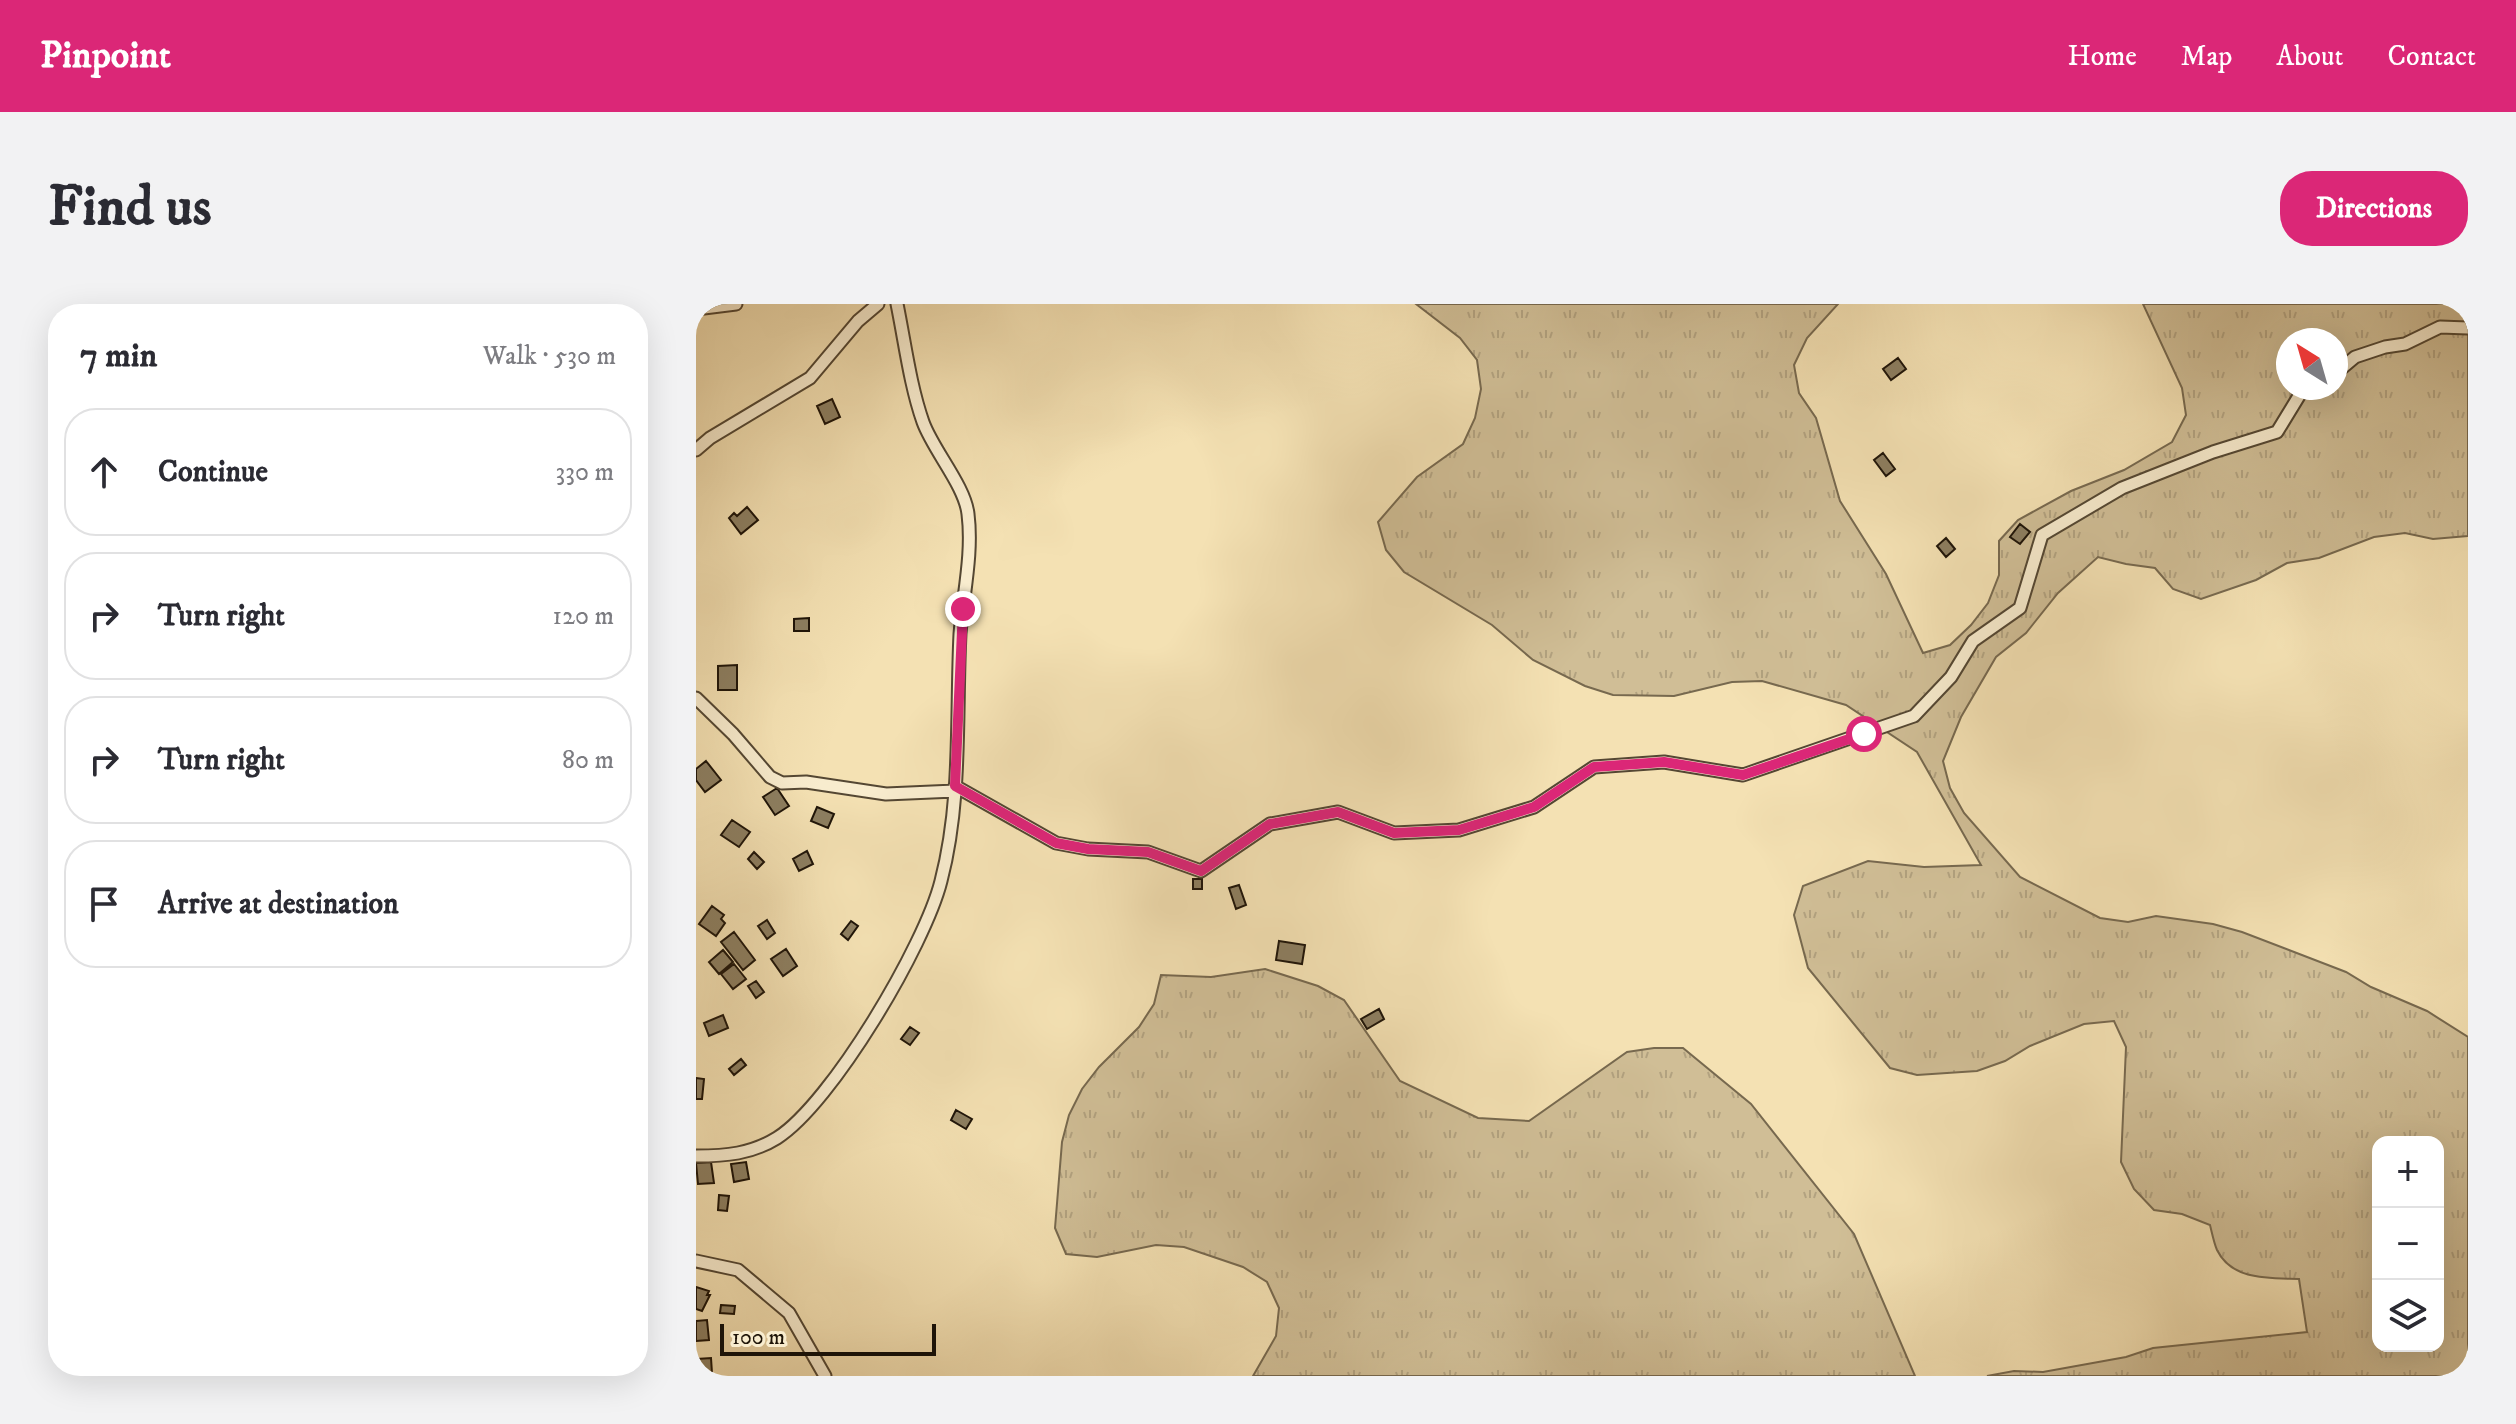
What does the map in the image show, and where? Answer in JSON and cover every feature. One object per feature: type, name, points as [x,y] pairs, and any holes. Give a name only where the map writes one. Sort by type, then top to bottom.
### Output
[{"type":"street","points":[[696,309],[736,304]]},
{"type":"street","points":[[696,450],[710,438],[810,378],[858,321],[878,304]]},
{"type":"street","points":[[696,1156],[749,1152],[779,1137],[813,1105],[860,1041],[901,975],[923,930],[941,882],[955,789],[961,630],[970,535],[968,509],[923,423],[897,304]]},
{"type":"street","points":[[2348,363],[2355,357],[2385,347],[2405,344],[2440,327],[2468,328]]},
{"type":"street","points":[[696,698],[770,777],[782,783],[806,782],[886,794],[955,789],[1056,843],[1088,849],[1148,852],[1201,871],[1270,824],[1338,812],[1394,833],[1459,830],[1534,807],[1594,767],[1664,762],[1743,775],[1914,716],[1951,677],[1973,641],[2020,608],[2042,535],[2122,488],[2213,452],[2277,432],[2297,400]]},
{"type":"street","points":[[696,1261],[738,1270],[789,1313],[825,1376]]},
{"type":"green space","points":[[1416,304],[1838,304],[1807,338],[1794,365],[1799,393],[1816,418],[1840,501],[1886,574],[1923,653],[1950,645],[1988,603],[1999,575],[1999,541],[2018,520],[2071,491],[2124,470],[2172,442],[2186,415],[2182,388],[2143,304],[2468,304],[2468,536],[2433,539],[2405,533],[2374,537],[2319,558],[2287,563],[2256,580],[2201,599],[2173,589],[2155,568],[2098,557],[2058,593],[2026,633],[1996,657],[1961,717],[1943,761],[1950,788],[1964,813],[2020,877],[2100,918],[2128,922],[2156,916],[2213,924],[2242,932],[2346,972],[2371,987],[2427,1011],[2468,1037],[2468,1376],[1987,1376],[2014,1371],[2043,1372],[2126,1357],[2153,1348],[2307,1332],[2299,1279],[2242,1273],[2224,1260],[2217,1250],[2210,1225],[2182,1214],[2154,1210],[2134,1189],[2121,1162],[2126,1047],[2114,1021],[2084,1024],[1977,1071],[1917,1075],[1890,1068],[1808,968],[1794,915],[1803,886],[1868,861],[1924,867],[1981,865],[1917,752],[1846,705],[1762,681],[1732,682],[1674,696],[1613,695],[1585,686],[1533,660],[1492,625],[1404,572],[1386,550],[1378,522],[1417,477],[1463,444],[1475,418],[1481,389],[1477,360],[1460,338]]},
{"type":"green space","points":[[1265,969],[1318,986],[1344,1000],[1400,1081],[1478,1118],[1529,1121],[1627,1052],[1683,1048],[1751,1104],[1854,1234],[1915,1376],[1253,1376],[1276,1336],[1279,1308],[1267,1282],[1243,1267],[1184,1247],[1156,1245],[1097,1257],[1066,1254],[1055,1228],[1062,1142],[1069,1115],[1082,1089],[1099,1067],[1139,1027],[1154,1004],[1161,975],[1211,977]]},
{"type":"building","points":[[1898,358],[1906,369],[1891,380],[1883,369]]},
{"type":"building","points":[[832,399],[840,417],[825,424],[817,406]]},
{"type":"building","points":[[1883,453],[1895,469],[1886,476],[1874,460]]},
{"type":"building","points":[[747,507],[758,520],[741,534],[729,518],[734,513],[737,516]]},
{"type":"building","points":[[2020,524],[2030,532],[2020,544],[2010,537]]},
{"type":"building","points":[[1946,538],[1955,549],[1946,557],[1937,546]]},
{"type":"building","points":[[809,618],[809,631],[794,631],[794,619]]},
{"type":"building","points":[[737,665],[737,690],[718,690],[718,666]]},
{"type":"building","points":[[706,761],[721,780],[705,792],[696,780],[696,769]]},
{"type":"building","points":[[777,788],[789,806],[775,815],[763,797]]},
{"type":"building","points":[[817,807],[834,814],[828,828],[811,821]]},
{"type":"building","points":[[732,820],[750,832],[739,847],[721,835]]},
{"type":"building","points":[[807,851],[813,864],[799,871],[793,859]]},
{"type":"building","points":[[754,852],[764,862],[757,869],[748,859]]},
{"type":"building","points":[[1193,879],[1202,879],[1202,889],[1193,889]]},
{"type":"building","points":[[1239,885],[1246,905],[1236,909],[1229,888]]},
{"type":"building","points":[[712,906],[724,915],[721,919],[725,923],[716,936],[699,924]]},
{"type":"building","points":[[767,920],[775,933],[767,939],[758,926]]},
{"type":"building","points":[[851,921],[858,926],[848,940],[841,934]]},
{"type":"building","points":[[734,932],[755,960],[743,970],[721,942]]},
{"type":"building","points":[[1279,941],[1305,945],[1302,964],[1276,960]]},
{"type":"building","points":[[786,949],[797,966],[783,976],[771,959]]},
{"type":"building","points":[[723,950],[733,962],[719,974],[709,962]]},
{"type":"building","points":[[734,964],[746,979],[733,989],[721,974]]},
{"type":"building","points":[[756,981],[764,992],[756,998],[748,986]]},
{"type":"building","points":[[1379,1009],[1384,1019],[1367,1029],[1361,1019]]},
{"type":"building","points":[[723,1015],[728,1028],[709,1036],[704,1023]]},
{"type":"building","points":[[910,1027],[919,1033],[910,1045],[901,1039]]},
{"type":"building","points":[[741,1059],[746,1065],[734,1075],[729,1069]]},
{"type":"building","points":[[696,1078],[704,1079],[702,1099],[696,1099]]},
{"type":"building","points":[[956,1110],[972,1119],[966,1129],[951,1120]]},
{"type":"building","points":[[711,1162],[714,1183],[698,1184],[696,1163]]},
{"type":"building","points":[[746,1162],[749,1179],[734,1182],[731,1164]]},
{"type":"building","points":[[719,1195],[729,1196],[727,1211],[718,1210]]},
{"type":"building","points":[[696,1287],[709,1291],[707,1295],[710,1295],[702,1311],[696,1309]]},
{"type":"building","points":[[721,1305],[735,1306],[734,1314],[720,1313]]},
{"type":"building","points":[[707,1320],[709,1340],[696,1341],[696,1321]]},
{"type":"building","points":[[711,1358],[712,1373],[696,1374],[696,1359]]},
{"type":"route","points":[[963,609],[955,786],[1056,843],[1088,849],[1148,852],[1201,871],[1270,824],[1338,812],[1394,833],[1459,830],[1534,807],[1594,767],[1664,762],[1743,775],[1864,734]]}]
